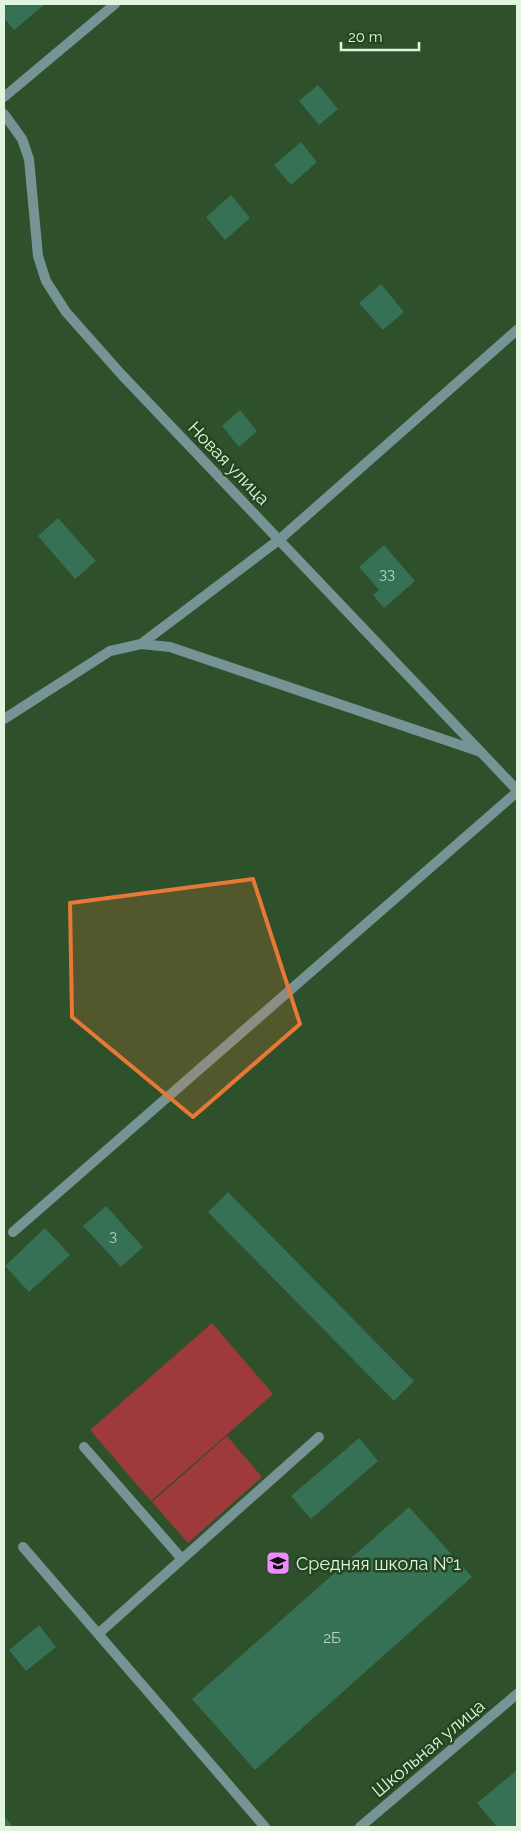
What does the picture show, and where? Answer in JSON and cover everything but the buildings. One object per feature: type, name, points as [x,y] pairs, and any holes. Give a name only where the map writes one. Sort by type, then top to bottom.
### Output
[{"type":"street","points":[[4,97],[115,4]]},
{"type":"street","name":"Новая улица","points":[[4,114],[22,139],[29,159],[38,256],[46,281],[66,312],[121,374],[280,539],[517,791]]},
{"type":"street","points":[[141,644],[280,539],[517,330]]},
{"type":"street","points":[[4,719],[110,651],[141,644],[170,647],[482,752]]},
{"type":"street","points":[[13,1232],[517,791]]},
{"type":"street","points":[[98,1634],[319,1437]]},
{"type":"street","points":[[84,1447],[182,1559]]},
{"type":"street","points":[[23,1548],[265,1827]]},
{"type":"street","name":"Школьная улица","points":[[360,1827],[517,1694]]},
{"type":"highlighted area","points":[[253,879],[300,1024],[193,1117],[72,1017],[70,903]]},
{"type":"shaded area","points":[[212,1323],[273,1394],[151,1501],[90,1430]]},
{"type":"shaded area","points":[[227,1436],[262,1477],[188,1543],[152,1502]]},
{"type":"place","name":"Средняя школа №1","points":[[278,1563]]}]
